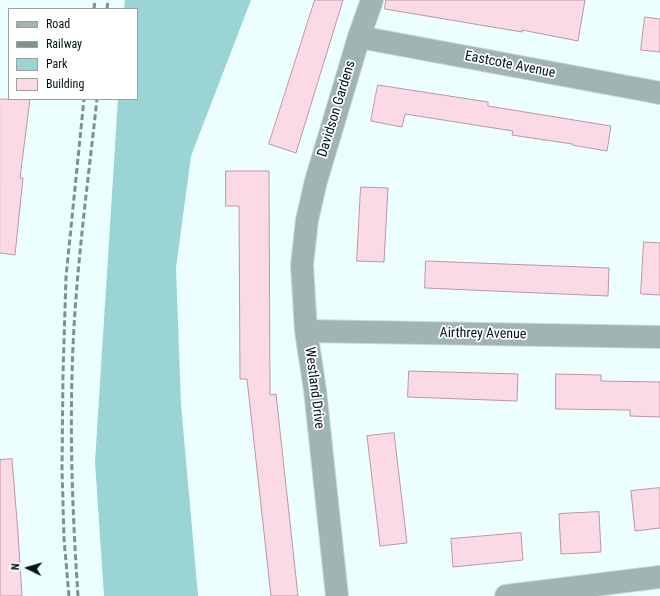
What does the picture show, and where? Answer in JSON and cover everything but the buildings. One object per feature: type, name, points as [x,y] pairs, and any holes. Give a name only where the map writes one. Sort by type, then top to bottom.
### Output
[{"type":"street","name":"Davidson Gardens","points":[[316,181],[359,37],[372,0]]},
{"type":"street","name":"Eastcote Avenue","points":[[359,37],[660,94]]},
{"type":"street","name":"Westland Drive","points":[[316,181],[307,220],[302,265],[306,332],[315,390],[337,596]]},
{"type":"street","name":"Airthrey Avenue","points":[[306,332],[660,337]]},
{"type":"street","points":[[506,596],[660,577]]},
{"type":"green space","points":[[125,0],[251,0],[191,156],[176,268],[181,404],[198,596],[104,596],[95,462],[118,100],[138,100],[138,8],[124,8]]},
{"type":"railway","points":[[94,8],[95,0]]},
{"type":"railway","points":[[107,8],[108,0]]},
{"type":"railway","points":[[69,596],[64,539],[62,469],[63,373],[66,277],[84,100]]},
{"type":"railway","points":[[78,596],[73,514],[71,403],[73,341],[75,306],[97,100]]}]
